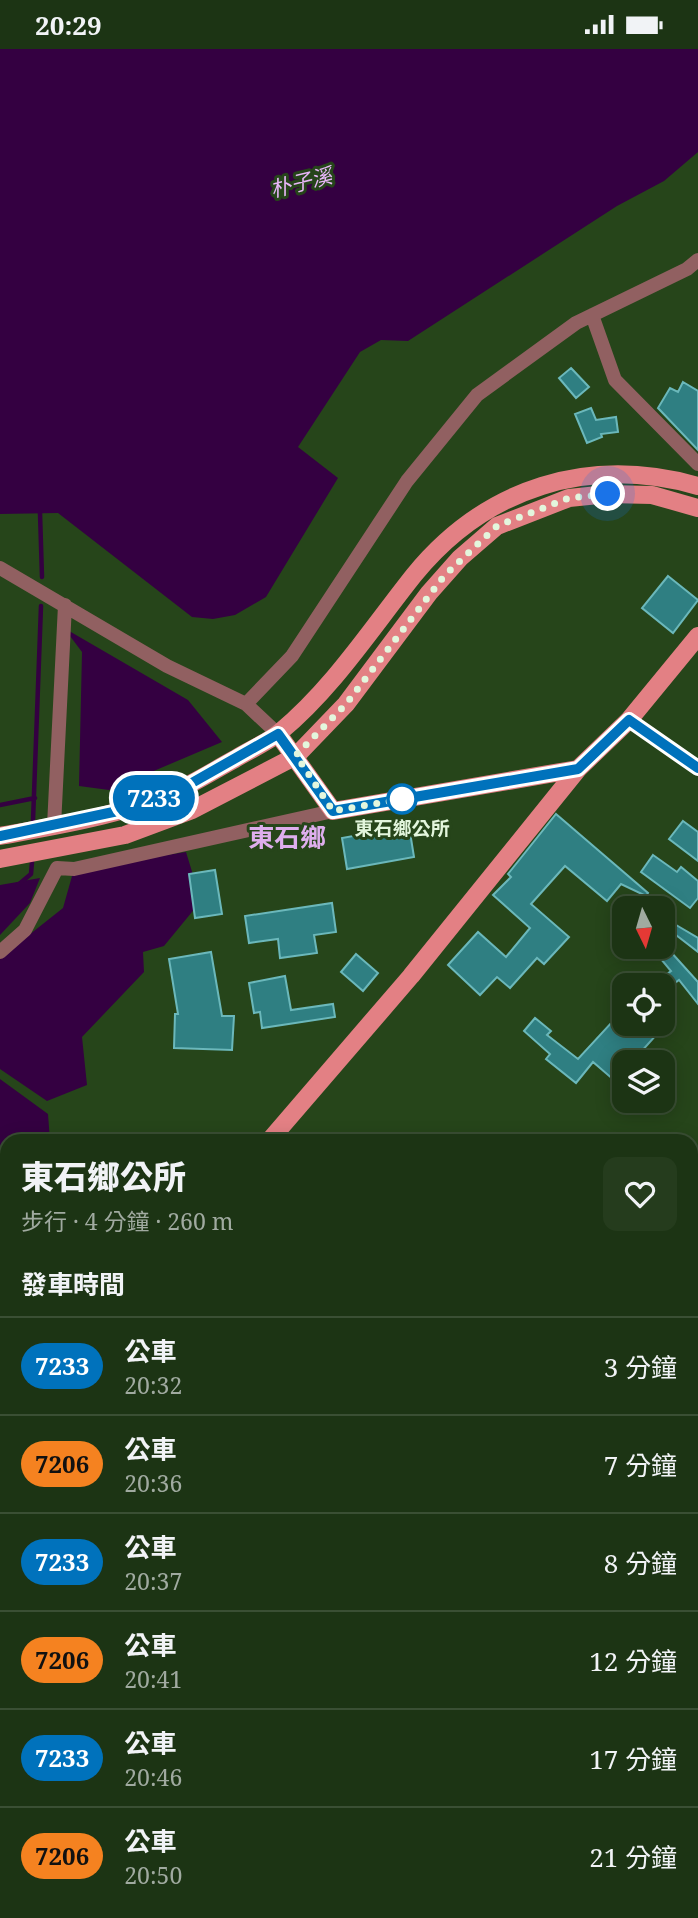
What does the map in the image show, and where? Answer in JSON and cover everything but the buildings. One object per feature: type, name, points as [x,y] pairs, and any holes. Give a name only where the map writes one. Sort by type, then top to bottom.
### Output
[{"type":"main road","points":[[0,837],[118,811],[183,788],[278,734],[318,698],[434,553],[453,534],[488,510],[538,485],[608,473],[676,480],[698,486]]},
{"type":"main road","points":[[0,859],[125,835],[192,810],[296,755],[346,704],[444,576],[497,526],[569,498],[608,494],[652,495],[698,508]]},
{"type":"main road","points":[[275,1134],[411,976],[578,769],[629,720],[698,636]]},
{"type":"main road","points":[[278,734],[296,755],[333,811],[578,769]]},
{"type":"street","points":[[246,704],[292,656],[407,481],[477,395],[576,323],[687,269],[698,260]]},
{"type":"street","points":[[592,316],[615,380],[698,464]]},
{"type":"street","points":[[0,568],[167,666],[246,704],[278,734]]},
{"type":"street","points":[[54,827],[65,605]]},
{"type":"street","points":[[629,720],[698,768]]},
{"type":"street","points":[[0,952],[25,930],[57,867],[75,869],[333,811]]},
{"type":"water","name":"朴子溪","points":[[0,49],[698,49],[698,152],[664,181],[617,206],[408,341],[381,340],[360,352],[298,447],[338,478],[266,597],[235,615],[213,619],[192,617],[58,513],[0,514]]},
{"type":"water","points":[[64,628],[188,700],[222,742],[109,790],[79,786],[82,652]]},
{"type":"water","points":[[186,852],[201,901],[164,946],[143,952],[144,972],[82,1037],[87,1085],[47,1101],[0,1069],[0,958],[63,908],[74,869]]},
{"type":"water","points":[[40,878],[30,903],[0,935],[0,885]]},
{"type":"water","points":[[0,1079],[48,1114],[49,1134],[0,1134]]},
{"type":"waterway","points":[[40,513],[42,577]]},
{"type":"waterway","points":[[33,821],[41,606]]},
{"type":"waterway","points":[[0,805],[35,798]]},
{"type":"waterway","points":[[18,885],[31,874],[32,862]]},
{"type":"bus line","name":"7233","points":[[0,836],[54,827],[118,811],[183,788],[278,734],[296,755],[333,811],[578,769],[629,720],[698,768]]},
{"type":"place","name":"東石鄉公所","points":[[402,799]]},
{"type":"district","name":"東石鄉","points":[[287,837]]},
{"type":"route","points":[[402,799],[408,798],[333,811],[296,755],[346,704],[429,593],[460,558],[497,526],[569,498],[608,494]]}]
